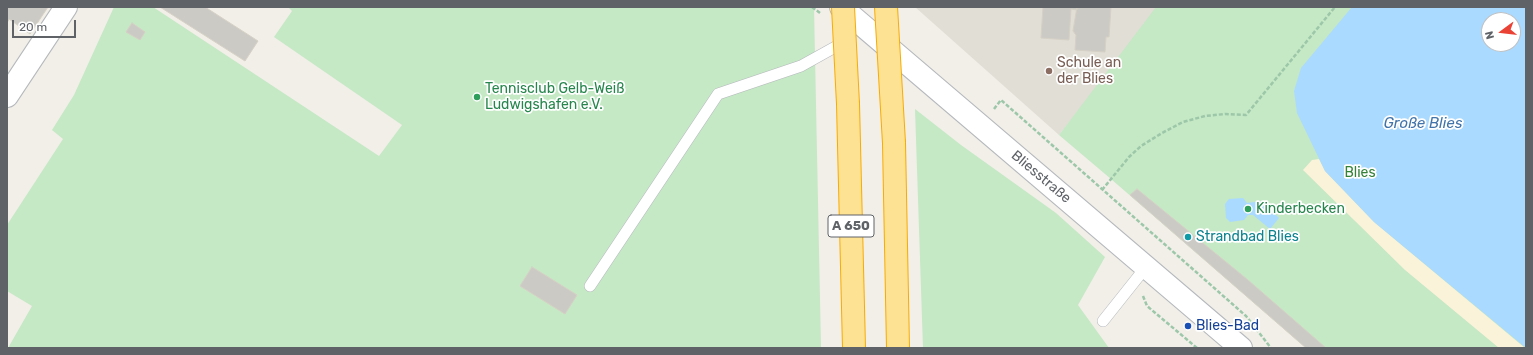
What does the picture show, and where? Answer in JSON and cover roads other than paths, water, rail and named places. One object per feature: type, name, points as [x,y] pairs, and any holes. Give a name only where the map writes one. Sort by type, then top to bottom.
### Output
[{"type":"highway","name":"A 650","points":[[842,7],[848,104],[854,348]]},
{"type":"highway","points":[[886,7],[894,143],[898,348]]},
{"type":"street","points":[[7,96],[66,7]]},
{"type":"street","name":"Bliesstraße","points":[[842,7],[863,27],[1241,348]]},
{"type":"lane","points":[[590,286],[718,94],[801,66],[852,38],[863,27]]},
{"type":"lane","points":[[1103,321],[1146,267]]},
{"type":"water","name":"Große Blies","points":[[1352,7],[1526,7],[1526,348],[1374,222],[1325,171],[1297,113],[1294,91],[1301,68]]},
{"type":"water","name":"Kinderbecken","points":[[1243,198],[1247,203],[1262,201],[1279,218],[1270,229],[1253,215],[1248,215],[1244,220],[1230,222],[1226,218],[1225,204],[1229,199]]},
{"type":"place","name":"Schule an der Blies","points":[[1049,71]]},
{"type":"place","name":"Tennisclub Gelb-Weiß Ludwigshafen e.V.","points":[[477,97]]},
{"type":"place","name":"Kinderbecken","points":[[1248,209]]},
{"type":"place","name":"Strandbad Blies","points":[[1188,237]]},
{"type":"place","name":"Blies-Bad","points":[[1188,326]]},
{"type":"park label","name":"Blies","points":[[1360,173]]}]
